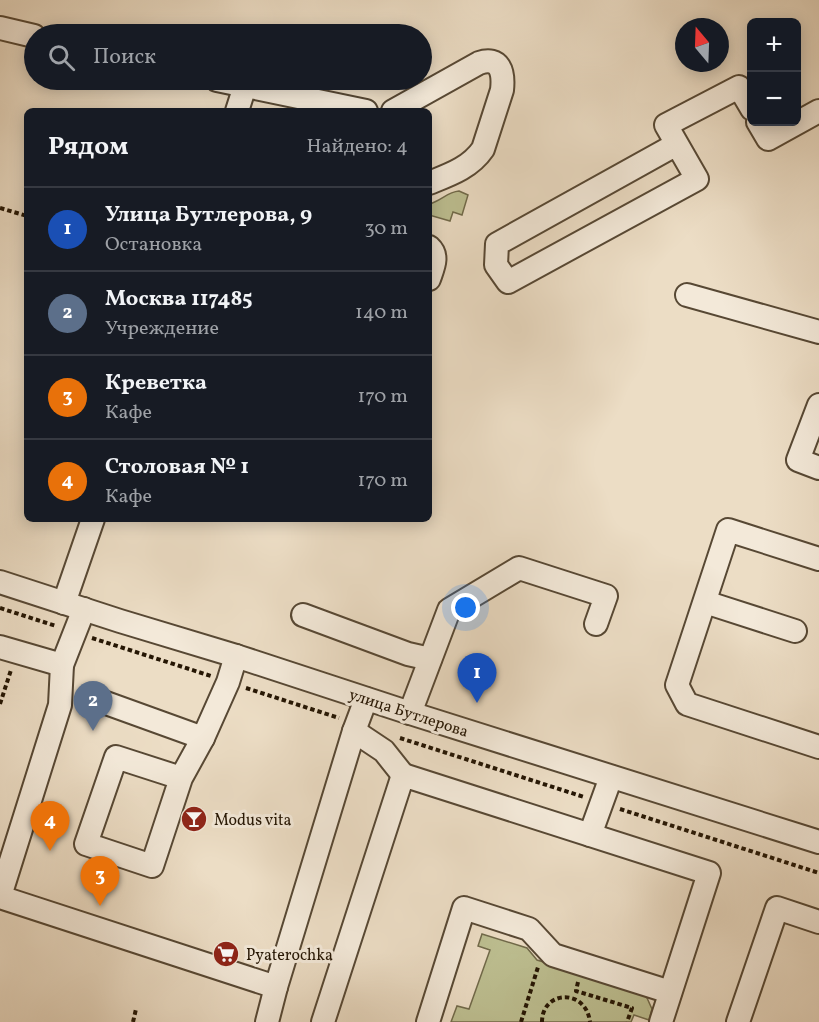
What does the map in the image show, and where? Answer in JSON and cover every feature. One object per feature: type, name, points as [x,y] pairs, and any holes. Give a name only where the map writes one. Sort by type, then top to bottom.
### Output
[{"type":"street","points":[[0,28],[24,34]]},
{"type":"street","points":[[432,89],[488,60],[498,65],[503,80],[502,90],[480,154],[464,168],[432,182]]},
{"type":"street","points":[[677,144],[497,244],[496,265],[508,282],[697,180],[677,144],[666,125],[739,87],[747,101]]},
{"type":"street","points":[[238,108],[244,90]]},
{"type":"street","points":[[264,90],[351,108]]},
{"type":"street","points":[[398,108],[431,90]]},
{"type":"street","points":[[801,121],[819,111]]},
{"type":"street","points":[[760,126],[768,138],[791,126]]},
{"type":"street","points":[[432,249],[435,258],[432,268]]},
{"type":"street","points":[[687,295],[819,332]]},
{"type":"street","points":[[819,405],[798,460],[819,468]]},
{"type":"street","points":[[92,522],[74,606],[76,633],[62,665],[60,705],[0,896],[276,987]]},
{"type":"street","points":[[819,559],[728,530],[678,685],[687,704],[819,747]]},
{"type":"street","points":[[410,713],[449,610],[519,568],[606,596],[596,624]]},
{"type":"street","name":"улица Бутлерова","points":[[0,582],[819,842]]},
{"type":"street","points":[[705,602],[795,631]]},
{"type":"street","points":[[303,615],[408,654],[430,659]]},
{"type":"street","points":[[8,650],[62,665]]},
{"type":"street","points":[[181,778],[116,757],[86,844],[152,866],[181,778],[203,738],[228,682],[236,656]]},
{"type":"street","points":[[95,699],[203,738]]},
{"type":"street","points":[[267,1022],[366,699]]},
{"type":"street","points":[[356,728],[384,752],[403,775],[709,873],[661,1022]]},
{"type":"street","points":[[323,1022],[403,775]]},
{"type":"street","points":[[590,835],[611,777]]},
{"type":"street","points":[[428,1022],[464,908],[529,929],[553,955],[670,992]]},
{"type":"street","points":[[738,1022],[777,908],[819,922]]},
{"type":"path","points":[[0,208],[24,215]]},
{"type":"path","points":[[0,608],[228,682],[356,728]]},
{"type":"path","points":[[0,704],[8,650]]},
{"type":"path","points":[[390,735],[819,873]]},
{"type":"path","points":[[521,1022],[545,946]]},
{"type":"path","points":[[573,998],[584,964]]},
{"type":"path","points":[[576,991],[632,1008],[627,1022]]},
{"type":"path","points":[[542,1022],[545,1010],[550,1003],[565,997],[580,1001],[589,1013],[590,1022]]},
{"type":"path","points":[[133,1022],[136,1010]]},
{"type":"green space","points":[[459,191],[468,195],[462,215],[453,212],[450,221],[432,216],[432,203]]},
{"type":"green space","points":[[482,934],[527,948],[537,960],[638,990],[647,998],[652,1009],[649,1020],[634,1015],[631,1022],[451,1022],[457,1006],[469,1009],[490,950],[478,946]]},
{"type":"place","name":"Улица Бутлерова, 9","points":[[477,703]]},
{"type":"place","name":"Москва 117485","points":[[93,731]]},
{"type":"place","name":"Modus vita","points":[[194,819]]},
{"type":"place","name":"Столовая № 1","points":[[50,851]]},
{"type":"place","name":"Креветка","points":[[100,906]]},
{"type":"place","name":"Pyaterochka","points":[[226,954]]}]
